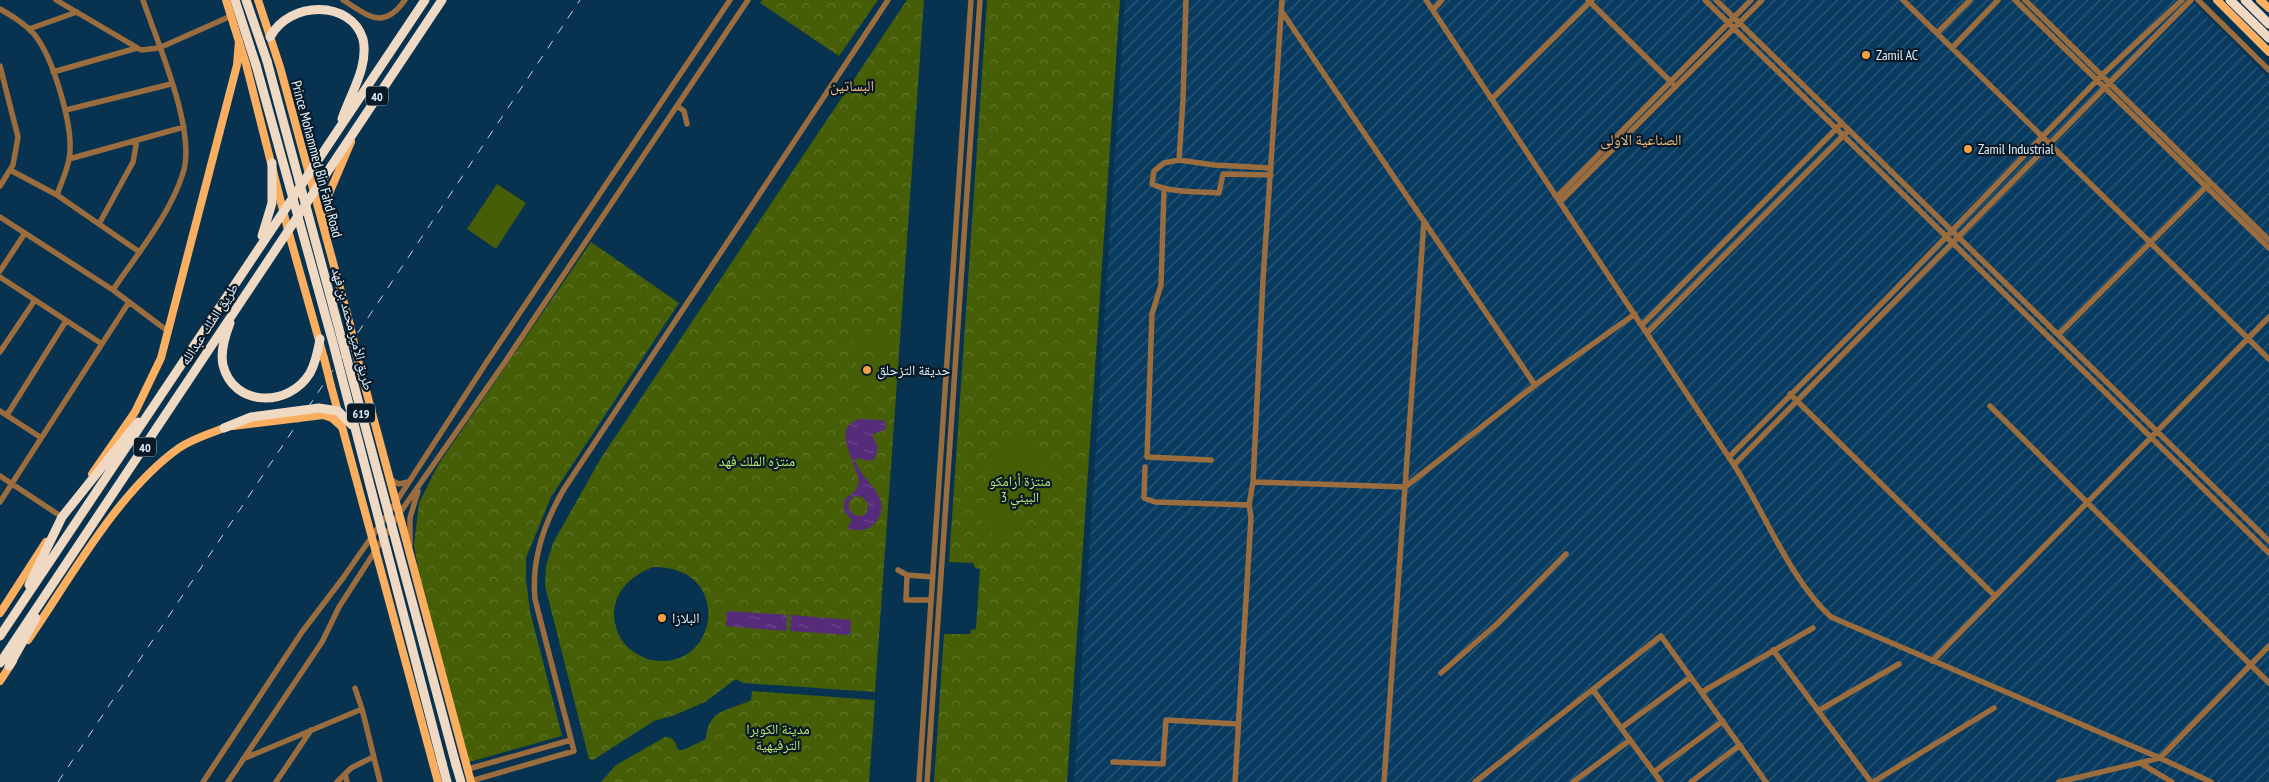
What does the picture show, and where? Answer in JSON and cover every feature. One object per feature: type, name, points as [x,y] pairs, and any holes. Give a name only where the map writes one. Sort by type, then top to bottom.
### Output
[{"type":"highway","name":"طريق الأمير محمد بن فهد","points":[[235,0],[256,65],[354,427],[447,782]]},
{"type":"highway","name":"طريق الأمير محمد بن فهد","points":[[246,0],[266,61],[461,782]]},
{"type":"highway","name":"طريق الملك عبدالله","points":[[0,636],[425,0]]},
{"type":"highway","name":"طريق الملك عبدالله","points":[[0,662],[442,0]]},
{"type":"highway","points":[[2230,0],[2269,38]]},
{"type":"highway","points":[[2245,0],[2269,24]]},
{"type":"highway","points":[[270,37],[278,21],[289,11],[301,4],[327,3],[341,8],[352,17],[363,40],[364,57],[360,75],[348,98],[338,129]]},
{"type":"highway","points":[[258,248],[272,203],[272,163]]},
{"type":"highway","points":[[236,308],[225,336],[222,363],[227,376],[245,393],[258,398],[277,398],[289,392],[310,373],[318,354],[320,339]]},
{"type":"highway","points":[[14,615],[62,517],[172,379]]},
{"type":"highway","points":[[224,428],[251,417],[319,408],[338,412],[354,427]]},
{"type":"highway","points":[[10,666],[58,573]]},
{"type":"main road","points":[[225,0],[239,41],[288,230],[320,339],[375,552],[438,782]]},
{"type":"main road","name":"Prince Mohammed Bin Fahd Road","points":[[258,0],[280,67],[350,325],[388,478],[471,781]]},
{"type":"main road","points":[[2217,0],[2269,52]]},
{"type":"main road","points":[[2260,0],[2269,8]]},
{"type":"main road","points":[[0,614],[62,517],[135,412],[150,386],[169,332],[237,65],[239,41]]},
{"type":"main road","points":[[328,248],[325,218],[328,196],[357,126]]},
{"type":"main road","points":[[0,680],[98,537],[131,494],[167,457],[194,440],[224,428],[323,415],[332,418],[342,427]]},
{"type":"street","points":[[56,0],[141,50],[159,48],[231,16]]},
{"type":"street","points":[[113,290],[168,206],[183,172],[187,153],[184,127],[143,0]]},
{"type":"street","points":[[343,0],[377,19],[383,19],[394,14],[405,0]]},
{"type":"street","points":[[203,782],[302,632],[396,502],[488,360],[730,0]]},
{"type":"street","points":[[228,782],[322,642],[339,607],[399,514],[748,0]]},
{"type":"street","points":[[471,781],[574,751],[535,599],[534,582],[539,549],[550,512],[564,488],[888,0]]},
{"type":"street","points":[[919,782],[971,0]]},
{"type":"street","points":[[927,782],[980,0]]},
{"type":"street","points":[[1179,160],[1186,0]]},
{"type":"street","points":[[1235,782],[1250,517],[1248,505],[1253,482],[1282,0]]},
{"type":"street","points":[[1429,5],[1435,0]]},
{"type":"street","points":[[1429,5],[1442,0]]},
{"type":"street","points":[[1706,0],[2269,553]]},
{"type":"street","points":[[1716,0],[1960,236],[2269,540]]},
{"type":"street","points":[[1736,20],[1751,0]]},
{"type":"street","points":[[1559,200],[1736,20],[1762,0]]},
{"type":"street","points":[[1903,0],[2269,359]]},
{"type":"street","points":[[1937,33],[1970,0]]},
{"type":"street","points":[[1952,48],[1998,0]]},
{"type":"street","points":[[2015,0],[2104,88],[2207,185],[2269,240]]},
{"type":"street","points":[[2025,0],[2109,82],[2269,248]]},
{"type":"street","points":[[1729,456],[1890,295],[2096,80],[2182,0]]},
{"type":"street","points":[[1734,465],[2191,0]]},
{"type":"street","points":[[2198,0],[2269,70]]},
{"type":"street","points":[[1492,99],[1590,1],[1673,84]]},
{"type":"street","points":[[1429,5],[1729,456],[1817,604],[1831,617],[2212,782]]},
{"type":"street","points":[[0,9],[29,29],[35,36],[53,72],[66,110],[69,158],[57,195]]},
{"type":"street","points":[[29,29],[77,12]]},
{"type":"street","points":[[1282,12],[1536,385]]},
{"type":"street","points":[[53,72],[137,48]]},
{"type":"street","points":[[0,66],[18,137],[13,165],[0,186]]},
{"type":"street","points":[[66,110],[171,84]]},
{"type":"street","points":[[965,93],[973,93]]},
{"type":"street","points":[[677,106],[684,111],[687,124]]},
{"type":"street","points":[[1642,325],[1842,122]]},
{"type":"street","points":[[69,158],[184,127]]},
{"type":"street","points":[[1647,332],[1849,130]]},
{"type":"street","points":[[99,224],[133,162],[136,140]]},
{"type":"street","points":[[1271,168],[1214,165],[1179,160],[1164,163],[1154,171],[1152,184],[1164,190],[1181,189],[1219,193],[1223,174],[1271,175]]},
{"type":"street","points":[[10,170],[57,195],[138,252]]},
{"type":"street","points":[[2059,334],[2207,185]]},
{"type":"street","points":[[1164,190],[1161,285],[1152,314],[1147,457],[1211,460]]},
{"type":"street","points":[[958,198],[966,199]]},
{"type":"street","points":[[0,216],[113,290],[169,332]]},
{"type":"street","points":[[1747,218],[1756,224]]},
{"type":"street","points":[[1384,782],[1424,221]]},
{"type":"street","points":[[0,270],[25,233]]},
{"type":"street","points":[[0,276],[102,344]]},
{"type":"street","points":[[1676,291],[1682,298]]},
{"type":"street","points":[[1890,295],[1895,301]]},
{"type":"street","points":[[0,352],[35,300]]},
{"type":"street","points":[[0,502],[40,437],[129,302]]},
{"type":"street","points":[[1253,482],[1405,487],[1536,385],[1635,314]]},
{"type":"street","points":[[950,317],[958,317]]},
{"type":"street","points":[[1932,661],[1994,595],[2158,432],[2269,317]]},
{"type":"street","points":[[7,415],[66,321]]},
{"type":"street","points":[[1836,348],[1843,354]]},
{"type":"street","points":[[1790,394],[1994,595]]},
{"type":"street","points":[[1990,406],[2269,683]]},
{"type":"street","points":[[0,411],[40,437]]},
{"type":"street","points":[[943,423],[952,423]]},
{"type":"street","points":[[2186,472],[2193,466]]},
{"type":"street","points":[[1145,467],[1144,498],[1155,502],[1248,505]]},
{"type":"street","points":[[0,476],[62,517]]},
{"type":"street","points":[[388,478],[399,484],[410,481]]},
{"type":"street","points":[[412,562],[410,518],[420,484]]},
{"type":"street","points":[[2222,507],[2228,500]]},
{"type":"street","points":[[2249,534],[2255,527]]},
{"type":"street","points":[[1441,673],[1498,623],[1566,554]]},
{"type":"street","points":[[933,568],[941,568]]},
{"type":"street","points":[[898,570],[907,575],[932,577]]},
{"type":"street","points":[[907,575],[906,600],[931,600]]},
{"type":"street","points":[[930,616],[938,617]]},
{"type":"street","points":[[1702,692],[1813,628]]},
{"type":"street","points":[[1475,782],[1662,636],[1766,782]]},
{"type":"street","points":[[2059,782],[2160,758],[2269,646]]},
{"type":"street","points":[[1773,650],[1872,782],[1994,708]]},
{"type":"street","points":[[927,656],[935,656]]},
{"type":"street","points":[[1818,711],[1899,664]]},
{"type":"street","points":[[1621,728],[1691,677]]},
{"type":"street","points":[[355,688],[380,782]]},
{"type":"street","points":[[1593,690],[1661,782]]},
{"type":"street","points":[[924,696],[933,697]]},
{"type":"street","points":[[243,759],[362,709]]},
{"type":"street","points":[[1113,762],[1163,764],[1166,720],[1238,724]]},
{"type":"street","points":[[1654,772],[1722,721]]},
{"type":"street","points":[[276,782],[312,729]]},
{"type":"street","points":[[468,769],[571,740]]},
{"type":"street","points":[[1573,782],[1630,740]]},
{"type":"street","points":[[1691,782],[1740,745]]},
{"type":"street","points":[[337,782],[351,768],[373,757]]},
{"type":"street","points":[[2140,763],[2172,782]]},
{"type":"street","points":[[345,774],[347,782]]},
{"type":"shaded area","points":[[1125,0],[2191,0],[2269,78],[2269,782],[1074,782]]},
{"type":"green space","points":[[762,0],[878,0],[839,56],[760,3]]},
{"type":"green space","name":"منتزه الملك فهد","points":[[907,0],[924,0],[875,692],[743,683],[736,679],[705,702],[675,715],[654,721],[593,760],[589,759],[545,586],[546,566],[553,543],[601,458]],"holes":[[[653,567],[679,571],[697,583],[706,599],[708,618],[703,636],[692,651],[674,660],[647,659],[630,649],[621,639],[614,616],[615,605],[625,586],[642,572]]]},
{"type":"green space","name":"منتزة أرامكو البيئي 3","points":[[987,0],[1120,0],[1067,782],[934,782],[944,634],[970,634],[971,630],[976,629],[980,569],[975,568],[973,563],[949,562]]},
{"type":"green space","points":[[497,184],[526,203],[496,249],[467,229]]},
{"type":"green space","points":[[591,242],[679,303],[551,497],[526,558],[526,580],[530,611],[562,736],[469,762],[420,580],[414,545],[419,503],[438,465]]},
{"type":"green space","name":"حديقة التزحلق","points":[[876,330],[889,340],[890,349],[884,368],[858,404],[854,413],[849,412],[861,383],[860,379],[851,372],[857,363],[854,359],[852,347],[861,333]],"holes":[[[871,343],[880,346],[884,355],[880,363],[872,367],[864,365],[859,357],[863,346]]]},
{"type":"green space","points":[[1016,432],[1064,484],[1032,513],[984,462]]},
{"type":"green space","points":[[993,499],[1018,526],[1000,542],[976,515]]},
{"type":"green space","name":"مدينة الكوبرا الترفيهية","points":[[752,691],[875,700],[869,782],[601,782],[616,765],[665,737],[672,739],[678,750],[683,750],[706,739],[711,721],[715,716],[751,700]]},
{"type":"water","points":[[860,419],[882,420],[885,422],[886,429],[872,435],[878,447],[875,458],[869,461],[858,458],[855,460],[858,468],[875,490],[882,505],[881,513],[876,522],[867,529],[859,530],[847,529],[852,519],[845,513],[844,508],[845,499],[855,491],[859,483],[846,438],[846,430],[851,423]],"holes":[[[855,496],[863,497],[868,504],[867,512],[862,516],[854,515],[849,509],[849,502]]]},
{"type":"water","points":[[727,611],[787,615],[786,631],[726,626]]},
{"type":"water","points":[[791,615],[851,620],[850,635],[790,631]]},
{"type":"railway","points":[[58,782],[580,0]]},
{"type":"place","name":"Zamil AC","points":[[1866,55]]},
{"type":"place","name":"Zamil Industrial","points":[[1968,149]]},
{"type":"place","name":"حديقة التزحلق","points":[[867,370]]},
{"type":"place","name":"البلازا","points":[[662,618]]},
{"type":"district","name":"البساتين","points":[[852,85]]},
{"type":"district","name":"الصناعية الاولى","points":[[1641,139]]}]
